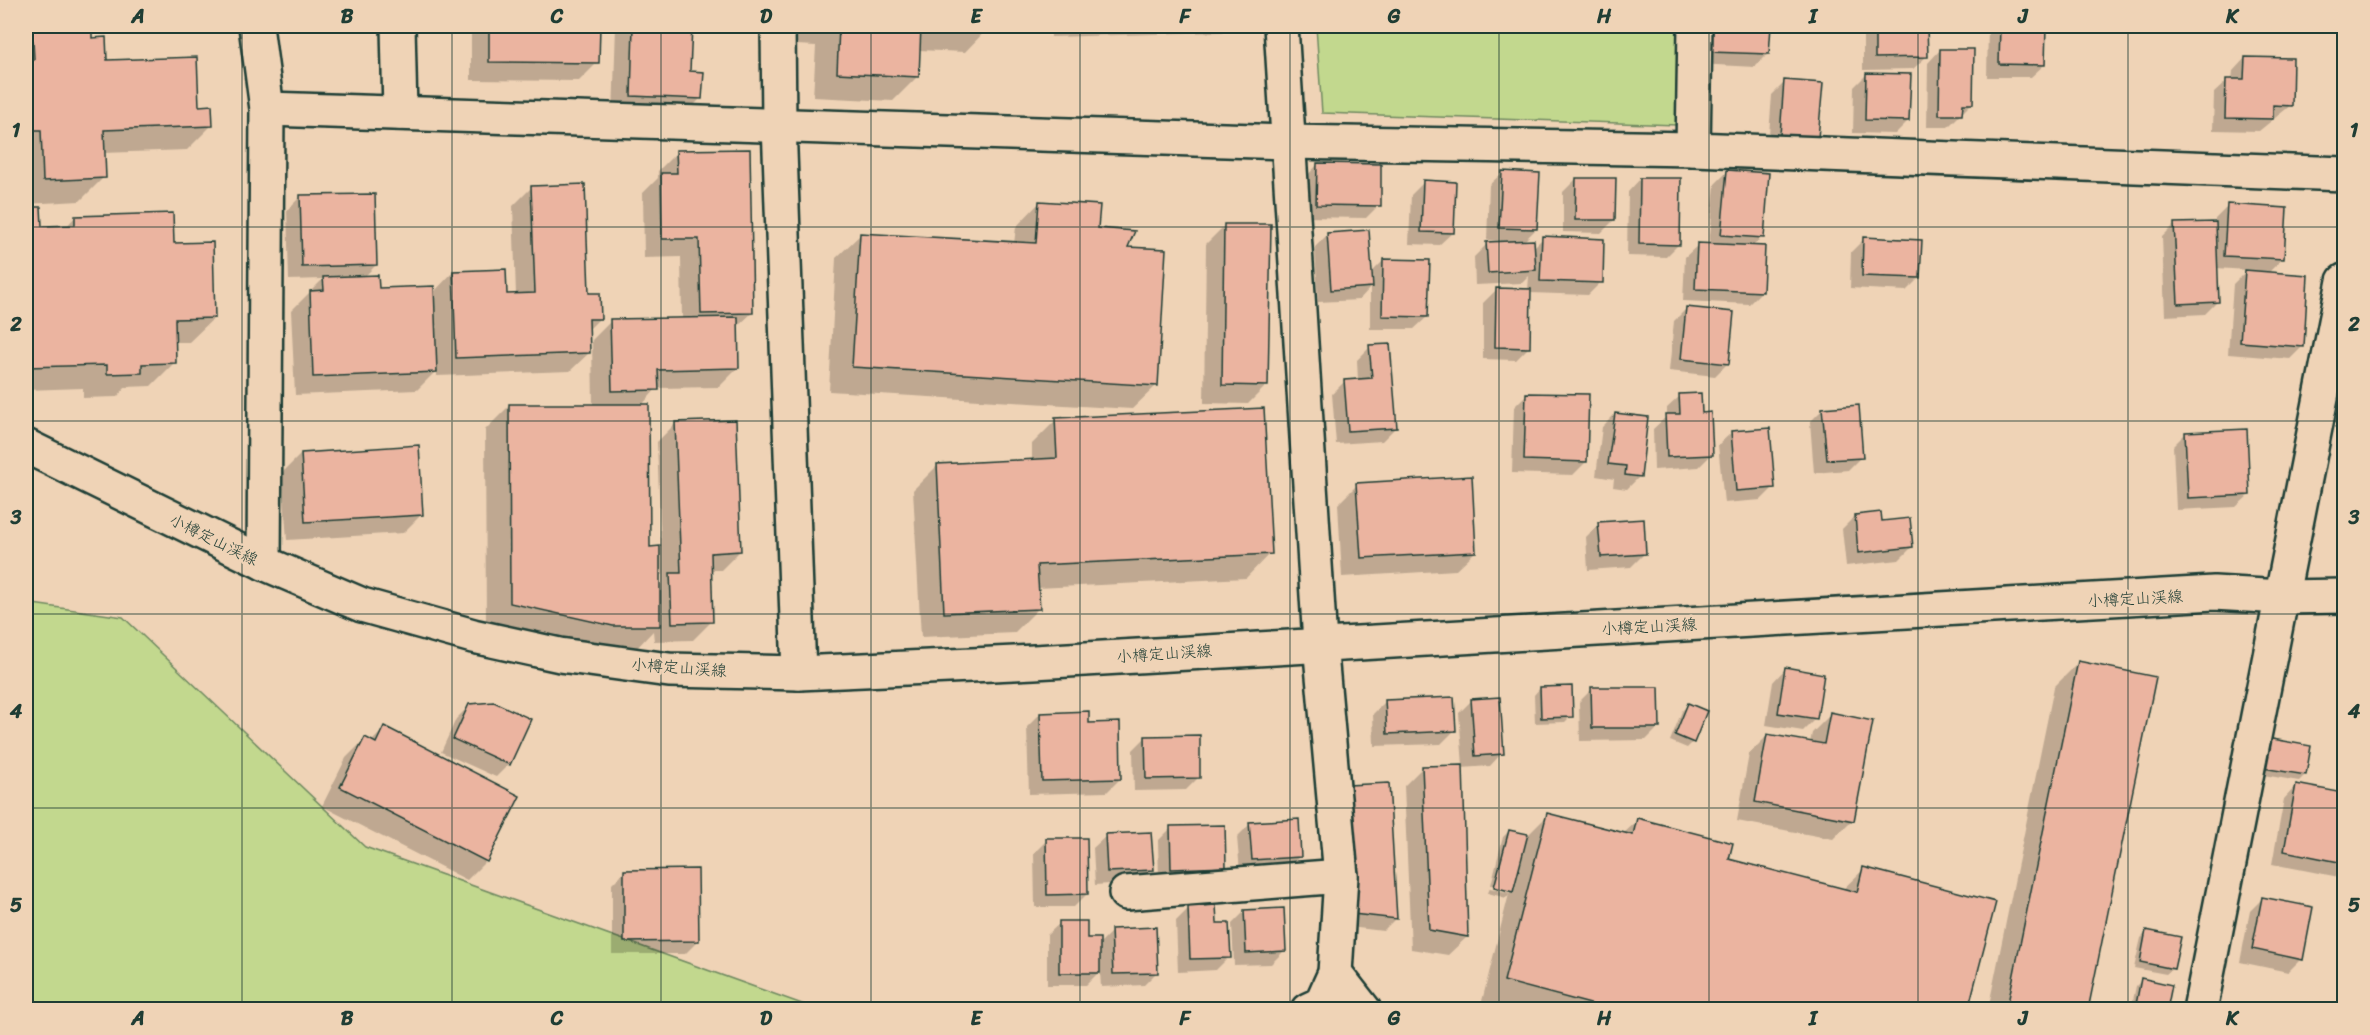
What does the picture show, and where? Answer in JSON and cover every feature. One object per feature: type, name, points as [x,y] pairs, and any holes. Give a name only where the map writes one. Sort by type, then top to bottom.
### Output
[{"type":"street","points":[[256,26],[267,109],[264,563]]},
{"type":"street","points":[[398,26],[400,113]]},
{"type":"street","points":[[778,26],[779,124],[799,673]]},
{"type":"street","points":[[1281,26],[1320,643],[1341,876],[1335,973],[1321,1004],[1308,1010]]},
{"type":"street","points":[[1693,149],[1695,26]]},
{"type":"street","points":[[267,109],[1287,142],[1693,149],[2344,174]]},
{"type":"street","points":[[2200,1010],[2344,281]]},
{"type":"street","name":"小樽定山渓線","points":[[26,446],[264,563],[362,605],[473,636],[561,655],[669,670],[799,673],[1035,662],[1320,643],[2214,593],[2282,597],[2344,596]]},
{"type":"street","points":[[1126,893],[1341,876]]},
{"type":"street","points":[[1335,973],[1364,1010]]},
{"type":"green space","points":[[1316,26],[1677,26],[1677,125],[1322,113]]},
{"type":"green space","points":[[26,603],[123,617],[365,847],[816,1009],[1273,1007],[1267,1010],[26,1010]]},
{"type":"building","points":[[26,26],[92,26],[92,38],[106,37],[107,60],[197,57],[199,106],[212,105],[213,126],[104,130],[106,178],[43,181],[41,130],[26,130],[26,60],[34,60],[33,41],[26,41]]},
{"type":"building","points":[[489,26],[600,26],[599,63],[489,62]]},
{"type":"building","points":[[633,26],[692,26],[690,71],[704,72],[702,99],[631,96]]},
{"type":"building","points":[[839,26],[921,26],[919,77],[837,73]]},
{"type":"building","points":[[923,26],[991,26],[991,29]]},
{"type":"building","points":[[1710,26],[1771,26],[1769,54],[1709,52]]},
{"type":"building","points":[[1875,26],[1927,26],[1928,57],[1875,58]]},
{"type":"building","points":[[2000,26],[2046,26],[2045,65],[1999,64]]},
{"type":"building","points":[[1940,49],[1974,49],[1973,104],[1963,104],[1962,115],[1939,115]]},
{"type":"building","points":[[2245,57],[2293,58],[2292,106],[2273,105],[2273,119],[2225,118],[2226,79],[2244,79]]},
{"type":"building","points":[[1866,73],[1911,74],[1909,121],[1865,120]]},
{"type":"building","points":[[1784,80],[1823,83],[1818,138],[1780,135]]},
{"type":"building","points":[[750,149],[753,313],[701,314],[699,239],[662,239],[661,173],[677,173],[676,150]]},
{"type":"building","points":[[1317,163],[1381,164],[1381,206],[1316,205]]},
{"type":"building","points":[[1727,170],[1769,173],[1764,238],[1721,235]]},
{"type":"building","points":[[1502,171],[1540,173],[1537,229],[1499,228]]},
{"type":"building","points":[[1576,178],[1616,178],[1615,220],[1575,220]]},
{"type":"building","points":[[1640,178],[1681,178],[1680,245],[1639,244]]},
{"type":"building","points":[[1423,180],[1456,182],[1454,233],[1421,232]]},
{"type":"building","points":[[585,184],[589,293],[600,293],[601,319],[589,319],[590,353],[456,358],[453,271],[506,269],[507,294],[535,293],[531,186]]},
{"type":"building","points":[[375,194],[377,265],[302,267],[300,195]]},
{"type":"building","points":[[1039,201],[1100,205],[1098,228],[1135,231],[1128,247],[1166,249],[1158,386],[852,367],[860,233],[1036,243]]},
{"type":"building","points":[[2227,204],[2287,208],[2284,259],[2224,256]]},
{"type":"building","points":[[26,207],[41,207],[42,226],[75,225],[75,216],[173,213],[174,243],[213,242],[215,318],[175,319],[176,363],[142,364],[142,373],[107,374],[107,365],[26,367]]},
{"type":"building","points":[[2216,222],[2219,302],[2178,304],[2174,223]]},
{"type":"building","points":[[1224,224],[1271,224],[1268,386],[1222,385]]},
{"type":"building","points":[[1369,230],[1373,287],[1331,290],[1327,233]]},
{"type":"building","points":[[1542,236],[1604,239],[1603,283],[1540,281]]},
{"type":"building","points":[[1863,237],[1922,240],[1920,278],[1862,276]]},
{"type":"building","points":[[1534,240],[1536,270],[1488,273],[1486,242]]},
{"type":"building","points":[[1697,243],[1765,246],[1763,292],[1695,289]]},
{"type":"building","points":[[1383,259],[1430,260],[1428,317],[1382,316]]},
{"type":"building","points":[[2245,270],[2308,275],[2304,347],[2240,342]]},
{"type":"building","points":[[378,275],[379,288],[434,286],[437,372],[313,377],[310,291],[324,290],[323,277]]},
{"type":"building","points":[[1496,288],[1531,289],[1530,348],[1495,347]]},
{"type":"building","points":[[1686,307],[1734,312],[1729,364],[1681,359]]},
{"type":"building","points":[[738,317],[739,368],[658,370],[659,390],[612,391],[610,319]]},
{"type":"building","points":[[1390,344],[1397,428],[1348,431],[1344,380],[1372,378],[1369,345]]},
{"type":"building","points":[[1526,393],[1589,394],[1587,462],[1524,460]]},
{"type":"building","points":[[1701,393],[1702,413],[1711,412],[1713,455],[1667,457],[1665,414],[1680,414],[1679,394]]},
{"type":"building","points":[[509,404],[649,404],[650,547],[660,546],[660,626],[613,626],[510,603]]},
{"type":"building","points":[[1859,405],[1863,458],[1827,460],[1822,408]]},
{"type":"building","points":[[1264,408],[1272,554],[1037,565],[1040,609],[944,613],[937,464],[1057,458],[1055,418]]},
{"type":"building","points":[[1615,413],[1648,417],[1641,477],[1625,475],[1626,466],[1608,464]]},
{"type":"building","points":[[736,420],[741,551],[711,553],[713,622],[672,623],[670,573],[681,573],[675,422]]},
{"type":"building","points":[[1770,428],[1775,488],[1736,491],[1731,431]]},
{"type":"building","points":[[2247,429],[2250,495],[2188,498],[2185,432]]},
{"type":"building","points":[[419,445],[423,515],[305,522],[301,453]]},
{"type":"building","points":[[1472,476],[1476,552],[1361,558],[1356,483]]},
{"type":"building","points":[[1881,512],[1882,521],[1910,518],[1913,547],[1858,553],[1855,515]]},
{"type":"building","points":[[1644,519],[1646,554],[1601,557],[1598,522]]},
{"type":"building","points":[[2078,661],[2156,677],[2088,1010],[2038,1010],[2008,1003]]},
{"type":"building","points":[[1785,667],[1824,674],[1817,719],[1778,713]]},
{"type":"building","points":[[1572,686],[1573,717],[1541,718],[1540,687]]},
{"type":"building","points":[[1591,687],[1659,687],[1660,728],[1592,728]]},
{"type":"building","points":[[1454,697],[1456,731],[1387,734],[1385,700]]},
{"type":"building","points":[[1500,697],[1504,754],[1475,756],[1471,699]]},
{"type":"building","points":[[494,702],[531,719],[510,765],[453,739],[469,704]]},
{"type":"building","points":[[1688,703],[1707,711],[1694,743],[1675,735]]},
{"type":"building","points":[[1089,711],[1089,723],[1120,722],[1121,779],[1042,781],[1040,713]]},
{"type":"building","points":[[1830,712],[1873,721],[1854,821],[1755,802],[1767,734],[1824,744]]},
{"type":"building","points":[[384,726],[520,796],[487,862],[340,787],[365,737],[376,743]]},
{"type":"building","points":[[1200,735],[1200,778],[1146,779],[1145,736]]},
{"type":"building","points":[[2267,738],[2311,746],[2306,775],[2262,768]]},
{"type":"building","points":[[1463,765],[1468,937],[1429,930],[1422,766]]},
{"type":"building","points":[[1389,783],[1397,919],[1353,914],[1348,785]]},
{"type":"building","points":[[2296,784],[2344,793],[2344,863],[2284,851]]},
{"type":"building","points":[[1547,813],[1633,835],[1637,818],[1733,843],[1729,859],[1857,892],[1863,867],[1996,902],[1968,1010],[1613,1010],[1504,981]]},
{"type":"building","points":[[1299,819],[1301,857],[1252,860],[1249,822]]},
{"type":"building","points":[[1225,825],[1226,867],[1171,869],[1170,826]]},
{"type":"building","points":[[1509,830],[1528,834],[1513,892],[1494,887]]},
{"type":"building","points":[[1151,832],[1154,870],[1107,872],[1105,834]]},
{"type":"building","points":[[1046,838],[1087,838],[1088,894],[1047,895]]},
{"type":"building","points":[[698,869],[699,941],[624,942],[624,870]]},
{"type":"building","points":[[2262,897],[2313,907],[2303,960],[2252,949]]},
{"type":"building","points":[[1216,905],[1217,923],[1229,923],[1231,958],[1190,959],[1188,907]]},
{"type":"building","points":[[1284,908],[1286,951],[1246,953],[1244,910]]},
{"type":"building","points":[[1059,921],[1087,921],[1087,938],[1100,938],[1100,973],[1059,973]]},
{"type":"building","points":[[1156,927],[1158,973],[1113,974],[1111,929]]},
{"type":"building","points":[[2146,930],[2181,937],[2174,969],[2140,962]]},
{"type":"building","points":[[2141,978],[2172,985],[2167,1010],[2135,1010]]}]
